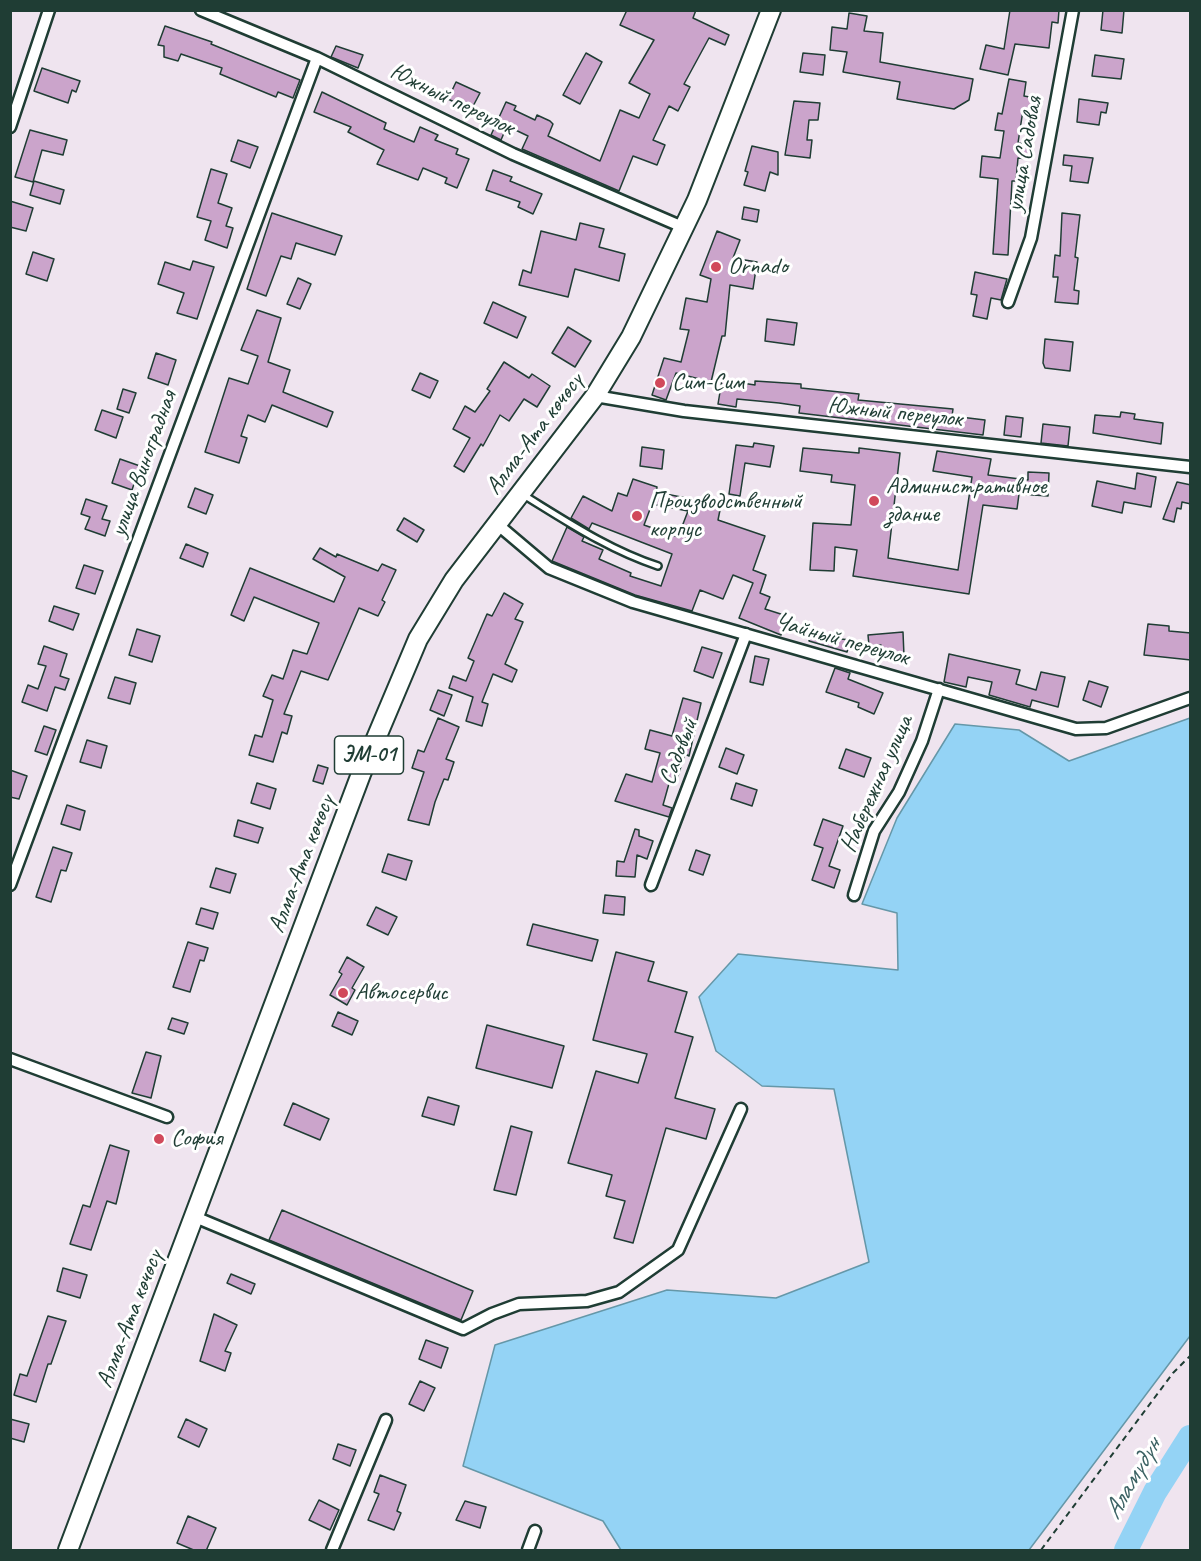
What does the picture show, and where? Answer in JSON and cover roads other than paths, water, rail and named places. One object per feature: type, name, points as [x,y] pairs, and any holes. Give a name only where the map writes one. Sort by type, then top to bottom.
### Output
[{"type":"highway","name":"Алма-Ата көчөсү","points":[[68,1551],[361,774],[418,639],[454,580],[595,396],[631,338],[685,228],[771,10]]},
{"type":"street","points":[[10,127],[49,10]]},
{"type":"street","name":"Южный переулок","points":[[201,10],[318,58],[513,154],[685,228]]},
{"type":"street","name":"улица Садовая","points":[[1008,302],[1031,238],[1073,10]]},
{"type":"street","name":"улица Виноградная","points":[[10,885],[318,58]]},
{"type":"street","name":"Южный переулок","points":[[595,396],[684,411],[1191,467]]},
{"type":"street","name":"Чайный переулок","points":[[497,524],[549,568],[633,602],[1076,729],[1106,728],[1191,698]]},
{"type":"street","name":"Садовый","points":[[651,885],[746,634]]},
{"type":"street","name":"Набережная улица","points":[[854,895],[874,831],[899,792],[922,741],[939,689]]},
{"type":"street","points":[[10,1059],[167,1117]]},
{"type":"street","points":[[195,1216],[463,1329],[492,1314],[519,1304],[586,1301],[619,1292],[678,1250],[741,1109]]},
{"type":"street","points":[[332,1551],[386,1420]]},
{"type":"street","points":[[528,1551],[535,1531]]},
{"type":"lane","points":[[521,493],[595,539],[626,555],[658,566]]},
{"type":"water","points":[[1190,718],[1190,1336],[1029,1550],[621,1550],[603,1521],[463,1466],[495,1345],[667,1290],[776,1298],[869,1262],[834,1089],[762,1086],[716,1051],[699,997],[738,954],[898,970],[897,913],[862,904],[897,818],[955,724],[1019,730],[1069,761]]},
{"type":"waterway","name":"Аламүдүн","points":[[1126,1550],[1155,1492],[1190,1437]]},
{"type":"place","name":"Ornado","points":[[716,267]]},
{"type":"place","name":"Сим-Сим","points":[[660,383]]},
{"type":"place","name":"Административное здание","points":[[874,501]]},
{"type":"place","name":"Производственный корпус","points":[[637,516]]},
{"type":"place","name":"Автосервис","points":[[343,993]]},
{"type":"place","name":"София","points":[[159,1139]]}]
